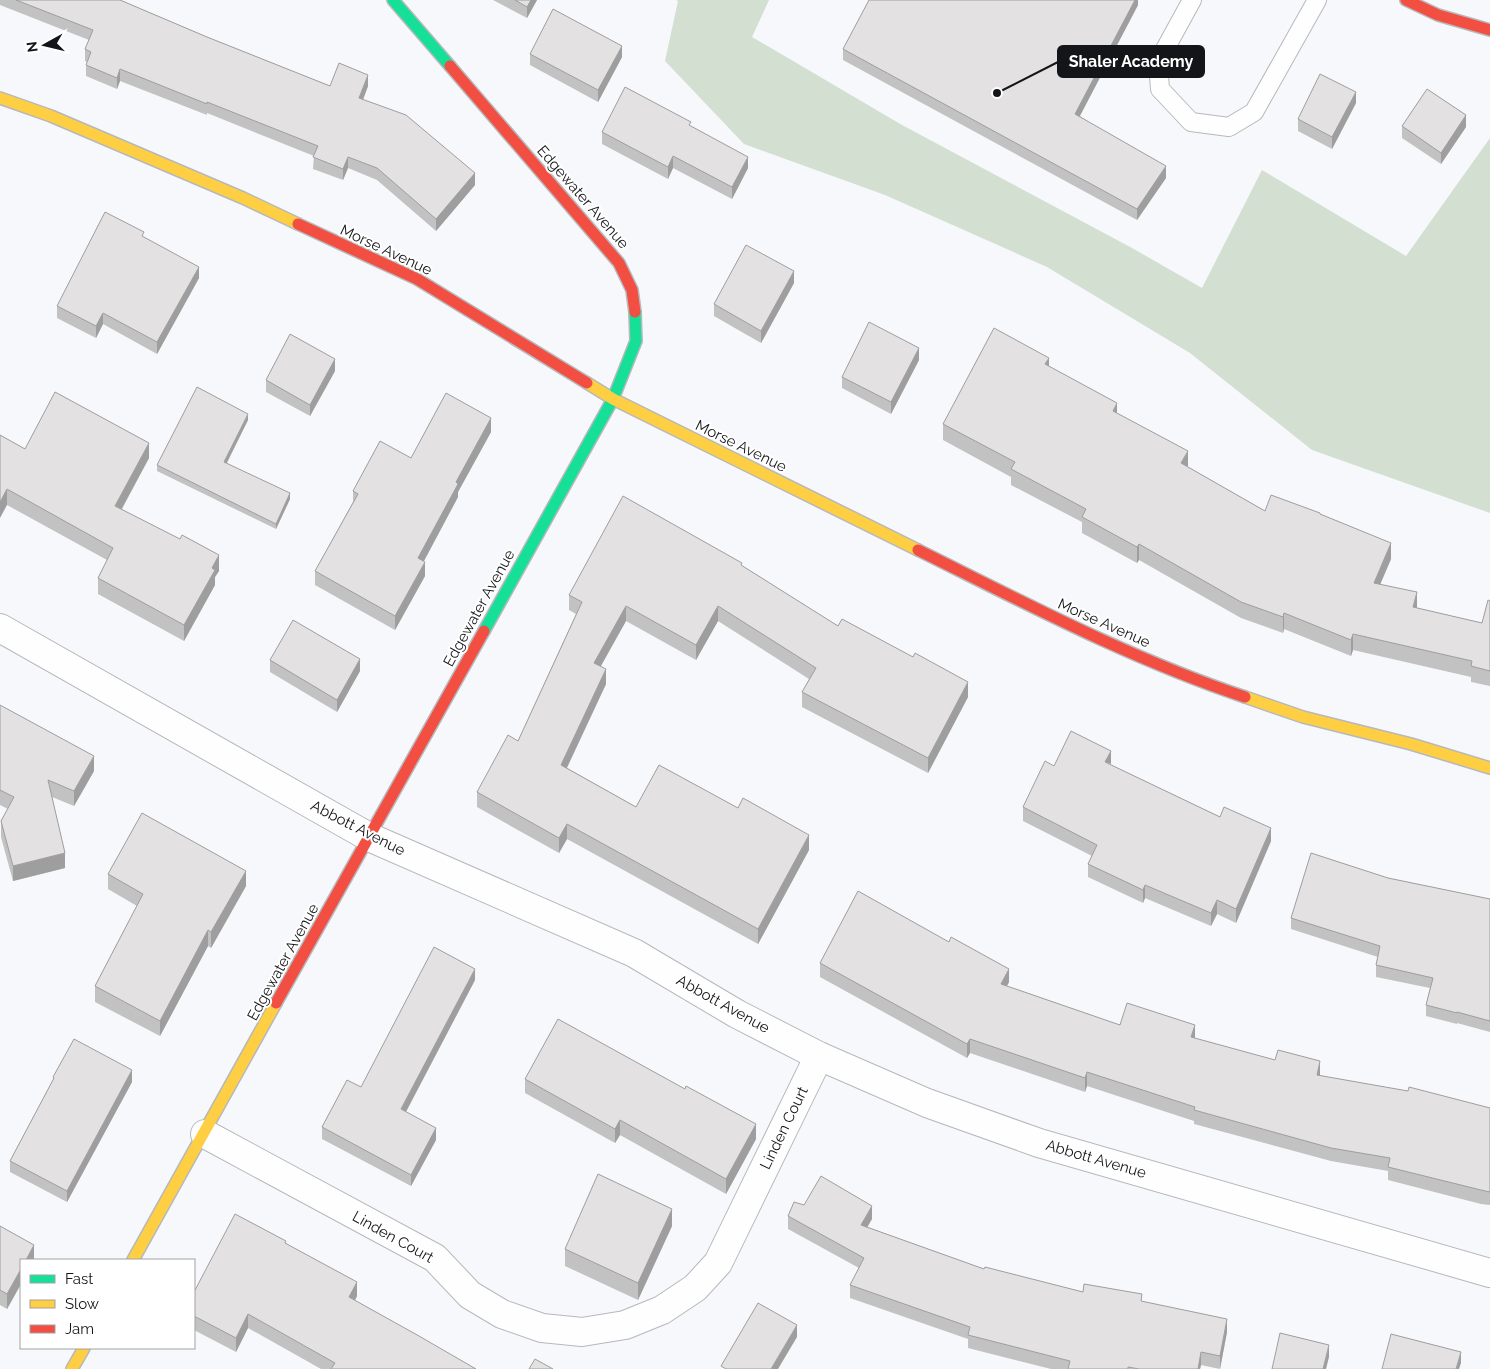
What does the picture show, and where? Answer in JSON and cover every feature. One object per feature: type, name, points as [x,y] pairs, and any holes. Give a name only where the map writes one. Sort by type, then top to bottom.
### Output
[{"type":"street","name":"Edgewater Avenue","points":[[134,1259],[205,1134],[613,399],[636,340],[636,315],[632,290],[620,263],[393,0]]},
{"type":"street","points":[[1406,0],[1438,15],[1490,30]]},
{"type":"street","name":"Morse Avenue","points":[[0,98],[52,116],[243,198],[417,279],[613,399],[1086,633],[1204,684],[1303,717],[1411,744],[1490,768]]},
{"type":"street","name":"Abbott Avenue","points":[[0,628],[369,837],[634,952],[737,1014],[819,1056],[927,1103],[1039,1143],[1490,1273]]},
{"type":"street","name":"Linden Court","points":[[205,1134],[435,1258],[470,1295],[502,1314],[542,1328],[582,1332],[625,1325],[662,1310],[695,1288],[718,1263],[819,1056]]},
{"type":"street","points":[[72,1369],[83,1349]]},
{"type":"lane","points":[[1192,0],[1158,62],[1160,89],[1191,122],[1229,127],[1254,112],[1317,0]]},
{"type":"green space","points":[[676,0],[769,0],[752,37],[902,125],[1132,248],[1202,288],[1262,170],[1406,256],[1490,138],[1490,513],[1312,450],[1190,353],[1047,267],[885,195],[744,144],[665,61],[678,1]]},
{"type":"building","points":[[16,0],[120,0],[330,86],[339,63],[368,75],[359,98],[406,115],[475,173],[436,219],[377,168],[348,157],[343,169],[313,157],[318,146],[120,69],[117,78],[86,65],[91,52],[85,49],[93,30]]},
{"type":"building","points":[[515,0],[531,0],[527,7]]},
{"type":"building","points":[[869,0],[1135,0],[1075,114],[1166,166],[1137,209],[843,49]]},
{"type":"building","points":[[553,9],[622,46],[598,90],[530,54]]},
{"type":"building","points":[[1320,74],[1356,92],[1332,137],[1298,119]]},
{"type":"building","points":[[625,87],[691,122],[689,125],[748,157],[732,187],[673,156],[668,167],[602,132]]},
{"type":"building","points":[[1427,89],[1466,115],[1441,153],[1402,126]]},
{"type":"building","points":[[105,212],[144,232],[142,236],[199,267],[157,342],[103,313],[96,326],[57,306]]},
{"type":"building","points":[[746,245],[794,271],[761,331],[714,304]]},
{"type":"building","points":[[869,322],[919,348],[891,402],[842,377]]},
{"type":"building","points":[[994,328],[1049,358],[1045,364],[1117,403],[1113,411],[1188,451],[1181,463],[1265,511],[1271,495],[1391,543],[1374,583],[1417,592],[1413,607],[1482,623],[1488,600],[1490,601],[1490,671],[1471,666],[1472,661],[1353,634],[1351,640],[1284,613],[1283,617],[1241,602],[1139,544],[1137,547],[1082,517],[1086,509],[1011,469],[1015,462],[943,424]]},
{"type":"building","points":[[290,334],[335,359],[310,405],[266,380]]},
{"type":"building","points":[[197,387],[248,414],[224,462],[290,493],[276,524],[157,465]]},
{"type":"building","points":[[55,392],[149,443],[115,506],[180,539],[182,535],[219,555],[212,568],[215,570],[184,625],[98,578],[113,548],[7,489],[0,502],[0,435],[25,449]]},
{"type":"building","points":[[446,393],[491,418],[418,558],[425,562],[395,616],[315,571],[358,494],[353,491],[380,441],[411,458]]},
{"type":"building","points":[[623,496],[742,563],[741,565],[838,626],[842,619],[913,657],[915,653],[968,682],[928,758],[802,692],[816,668],[718,606],[696,645],[626,606],[594,663],[606,669],[561,765],[636,807],[659,765],[738,808],[743,798],[809,835],[758,929],[567,824],[559,838],[477,792],[508,735],[518,741],[582,602],[569,595]]},
{"type":"building","points":[[293,620],[360,659],[337,700],[270,660]]},
{"type":"building","points":[[0,705],[94,756],[74,791],[48,780],[65,853],[13,866],[1,821],[14,797],[0,790]]},
{"type":"building","points":[[1071,731],[1111,751],[1105,762],[1220,817],[1224,807],[1271,828],[1236,909],[1217,900],[1211,913],[1145,885],[1143,890],[1088,864],[1097,845],[1023,807],[1045,761],[1054,766]]},
{"type":"building","points":[[142,813],[246,871],[211,932],[208,930],[160,1021],[95,986],[143,894],[108,874]]},
{"type":"building","points":[[1311,853],[1388,878],[1490,899],[1490,1021],[1426,1005],[1433,978],[1376,965],[1380,946],[1291,918]]},
{"type":"building","points":[[858,891],[949,942],[951,937],[1009,969],[1001,984],[1120,1025],[1127,1003],[1195,1025],[1191,1037],[1275,1060],[1278,1050],[1320,1061],[1317,1075],[1408,1091],[1409,1087],[1490,1108],[1490,1192],[1388,1167],[1390,1158],[1331,1148],[1194,1110],[1195,1107],[1087,1072],[1085,1078],[970,1039],[967,1044],[820,963]]},
{"type":"building","points":[[434,947],[475,969],[401,1109],[436,1128],[411,1175],[322,1127],[347,1080],[361,1087]]},
{"type":"building","points":[[558,1019],[685,1089],[686,1086],[756,1124],[726,1179],[620,1120],[615,1129],[525,1079]]},
{"type":"building","points":[[74,1039],[132,1070],[67,1191],[10,1161]]},
{"type":"building","points":[[598,1174],[672,1209],[638,1283],[565,1249]]},
{"type":"building","points":[[821,1176],[872,1206],[861,1225],[984,1269],[985,1267],[1083,1292],[1084,1284],[1142,1294],[1141,1301],[1227,1319],[1220,1356],[1201,1352],[1198,1369],[1139,1369],[1128,1367],[1128,1369],[1068,1369],[1070,1361],[968,1335],[970,1327],[850,1285],[864,1258],[788,1216],[794,1202],[804,1205]]},
{"type":"building","points":[[235,1214],[357,1282],[349,1297],[476,1369],[331,1369],[335,1363],[248,1314],[236,1338],[195,1317],[195,1290]]},
{"type":"building","points":[[0,1226],[34,1245],[27,1259],[20,1259],[20,1271],[7,1294],[0,1290]]},
{"type":"building","points":[[758,1303],[797,1325],[771,1369],[726,1369],[721,1366]]},
{"type":"building","points":[[1280,1333],[1329,1345],[1323,1369],[1272,1369]]},
{"type":"building","points":[[1391,1334],[1461,1352],[1456,1369],[1382,1369]]},
{"type":"building","points":[[535,1359],[553,1369],[529,1369]]},
{"type":"traffic: fast","points":[[393,0],[450,66]]},
{"type":"traffic: fast","points":[[484,631],[613,399],[636,341],[635,312]]},
{"type":"traffic: slow","points":[[0,98],[51,116],[243,198],[298,224]]},
{"type":"traffic: slow","points":[[587,383],[613,399],[918,550]]},
{"type":"traffic: slow","points":[[1245,697],[1303,717],[1411,744],[1490,768]]},
{"type":"traffic: slow","points":[[134,1259],[276,1003]]},
{"type":"traffic: slow","points":[[72,1369],[83,1349]]},
{"type":"traffic: jam","points":[[1406,0],[1438,15],[1490,30]]},
{"type":"traffic: jam","points":[[450,66],[619,263],[632,290],[635,312]]},
{"type":"traffic: jam","points":[[298,224],[417,279],[587,383]]},
{"type":"traffic: jam","points":[[918,550],[1038,610],[1120,648],[1245,697]]},
{"type":"traffic: jam","points":[[276,1003],[484,631]]},
{"type":"place","name":"Shaler Academy","points":[[997,93]]}]
